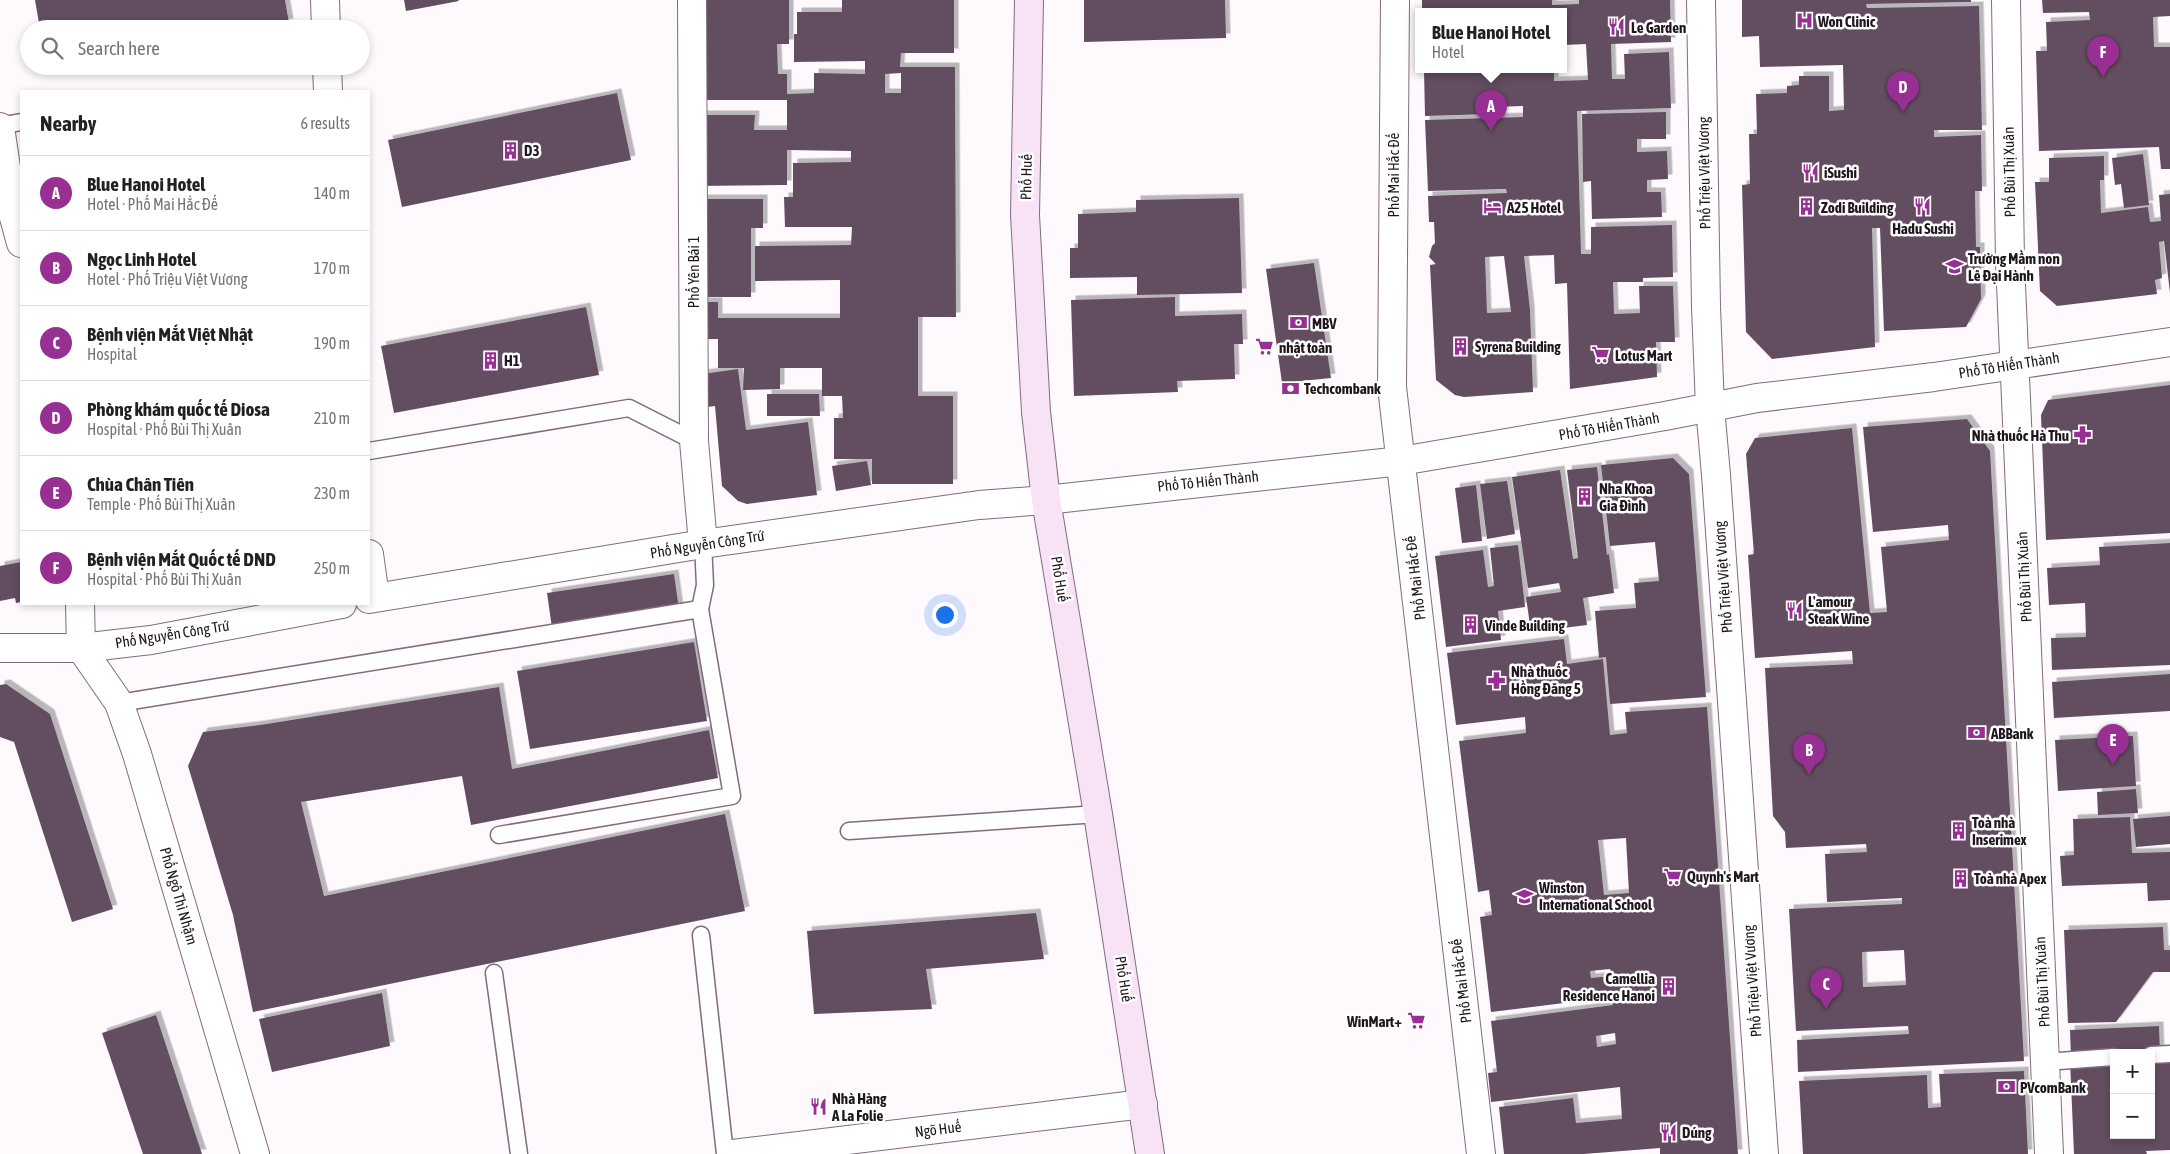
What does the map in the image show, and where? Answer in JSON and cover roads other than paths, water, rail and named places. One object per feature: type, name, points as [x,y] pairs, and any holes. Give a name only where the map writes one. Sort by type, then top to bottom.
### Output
[{"type":"main road","name":"Phố Huế","points":[[1029,0],[1025,215],[1036,412],[1046,500],[1098,814],[1150,1154]]},
{"type":"street","points":[[324,0],[325,20]]},
{"type":"street","name":"Phố Yên Bái 1","points":[[692,0],[694,441],[704,544]]},
{"type":"street","name":"Phố Mai Hắc Đế","points":[[1394,0],[1392,387],[1481,1154]]},
{"type":"street","name":"Phố Triệu Việt Vương","points":[[1700,0],[1710,407],[1764,1154]]},
{"type":"street","name":"Phố Bùi Thị Xuân","points":[[2006,0],[2010,262],[2049,1154]]},
{"type":"street","points":[[327,75],[328,90]]},
{"type":"street","points":[[0,127],[7,215],[20,241]]},
{"type":"street","name":"Phố Tô Hiến Thành","points":[[1046,500],[1402,461],[1757,398],[1934,377],[2170,342]]},
{"type":"street","name":"Phố Nguyễn Công Trứ","points":[[372,598],[704,544],[979,505],[1046,500]]},
{"type":"street","points":[[370,569],[372,598]]},
{"type":"street","points":[[80,605],[81,648]]},
{"type":"street","name":"Phố Nguyễn Công Trứ","points":[[0,648],[81,648],[151,640],[337,605]]},
{"type":"street","name":"Phố Ngô Thì Nhậm","points":[[81,648],[119,703],[137,754],[255,1154]]},
{"type":"street","name":"Ngõ Huế","points":[[734,1154],[1143,1104]]},
{"type":"lane","points":[[0,127],[20,122]]},
{"type":"lane","points":[[370,451],[628,408],[694,441]]},
{"type":"lane","points":[[500,835],[732,796],[700,609],[705,585],[704,544]]},
{"type":"lane","points":[[119,703],[700,609]]},
{"type":"lane","points":[[849,831],[1098,814]]},
{"type":"lane","points":[[701,935],[725,1154]]},
{"type":"lane","points":[[494,973],[519,1154]]},
{"type":"lane","points":[[2155,1055],[2170,1054]]},
{"type":"lane","points":[[2045,1062],[2110,1057]]},
{"type":"place","name":"Won Clinic","points":[[1804,21]]},
{"type":"place","name":"Le Garden","points":[[1617,27]]},
{"type":"place","name":"Bệnh viện Mắt Quốc tế DND","points":[[2103,77]]},
{"type":"place","name":"Phòng khám quốc tế Diosa","points":[[1903,112]]},
{"type":"place","name":"Blue Hanoi Hotel","points":[[1491,131]]},
{"type":"place","name":"D3","points":[[510,150]]},
{"type":"place","name":"iSushi","points":[[1810,172]]},
{"type":"place","name":"A25 Hotel","points":[[1493,207]]},
{"type":"place","name":"Zodi Building","points":[[1807,207]]},
{"type":"place","name":"Hadu Sushi","points":[[1923,207]]},
{"type":"place","name":"Trường Mầm non Lê Đại Hành","points":[[1954,267]]},
{"type":"place","name":"MBV","points":[[1298,323]]},
{"type":"place","name":"Syrena Building","points":[[1461,346]]},
{"type":"place","name":"nhật toàn","points":[[1265,347]]},
{"type":"place","name":"Lotus Mart","points":[[1601,355]]},
{"type":"place","name":"H1","points":[[490,360]]},
{"type":"place","name":"Techcombank","points":[[1290,388]]},
{"type":"place","name":"Nhà thuốc Hà Thu","points":[[2083,435]]},
{"type":"place","name":"Nha Khoa Gia Đình","points":[[1585,497]]},
{"type":"place","name":"L'amour Steak Wine","points":[[1794,610]]},
{"type":"place","name":"Vinde Building","points":[[1471,625]]},
{"type":"place","name":"Nhà thuốc Hồng Đăng 5","points":[[1497,680]]},
{"type":"place","name":"ABBank","points":[[1977,733]]},
{"type":"place","name":"Chùa Chân Tiên","points":[[2113,765]]},
{"type":"place","name":"Ngọc Linh Hotel","points":[[1809,775]]},
{"type":"place","name":"Toà nhà Inserimex","points":[[1958,831]]},
{"type":"place","name":"Quynh's Mart","points":[[1673,876]]},
{"type":"place","name":"Toà nhà Apex","points":[[1960,878]]},
{"type":"place","name":"Winston International School","points":[[1525,896]]},
{"type":"place","name":"Camellia Residence Hanoi","points":[[1669,987]]},
{"type":"place","name":"Bệnh viện Mắt Việt Nhật","points":[[1826,1009]]},
{"type":"place","name":"WinMart+","points":[[1416,1021]]},
{"type":"place","name":"PVcomBank","points":[[2006,1087]]},
{"type":"place","name":"Nhà Hàng A La Folie","points":[[818,1107]]},
{"type":"place","name":"Dúng","points":[[1668,1132]]}]
